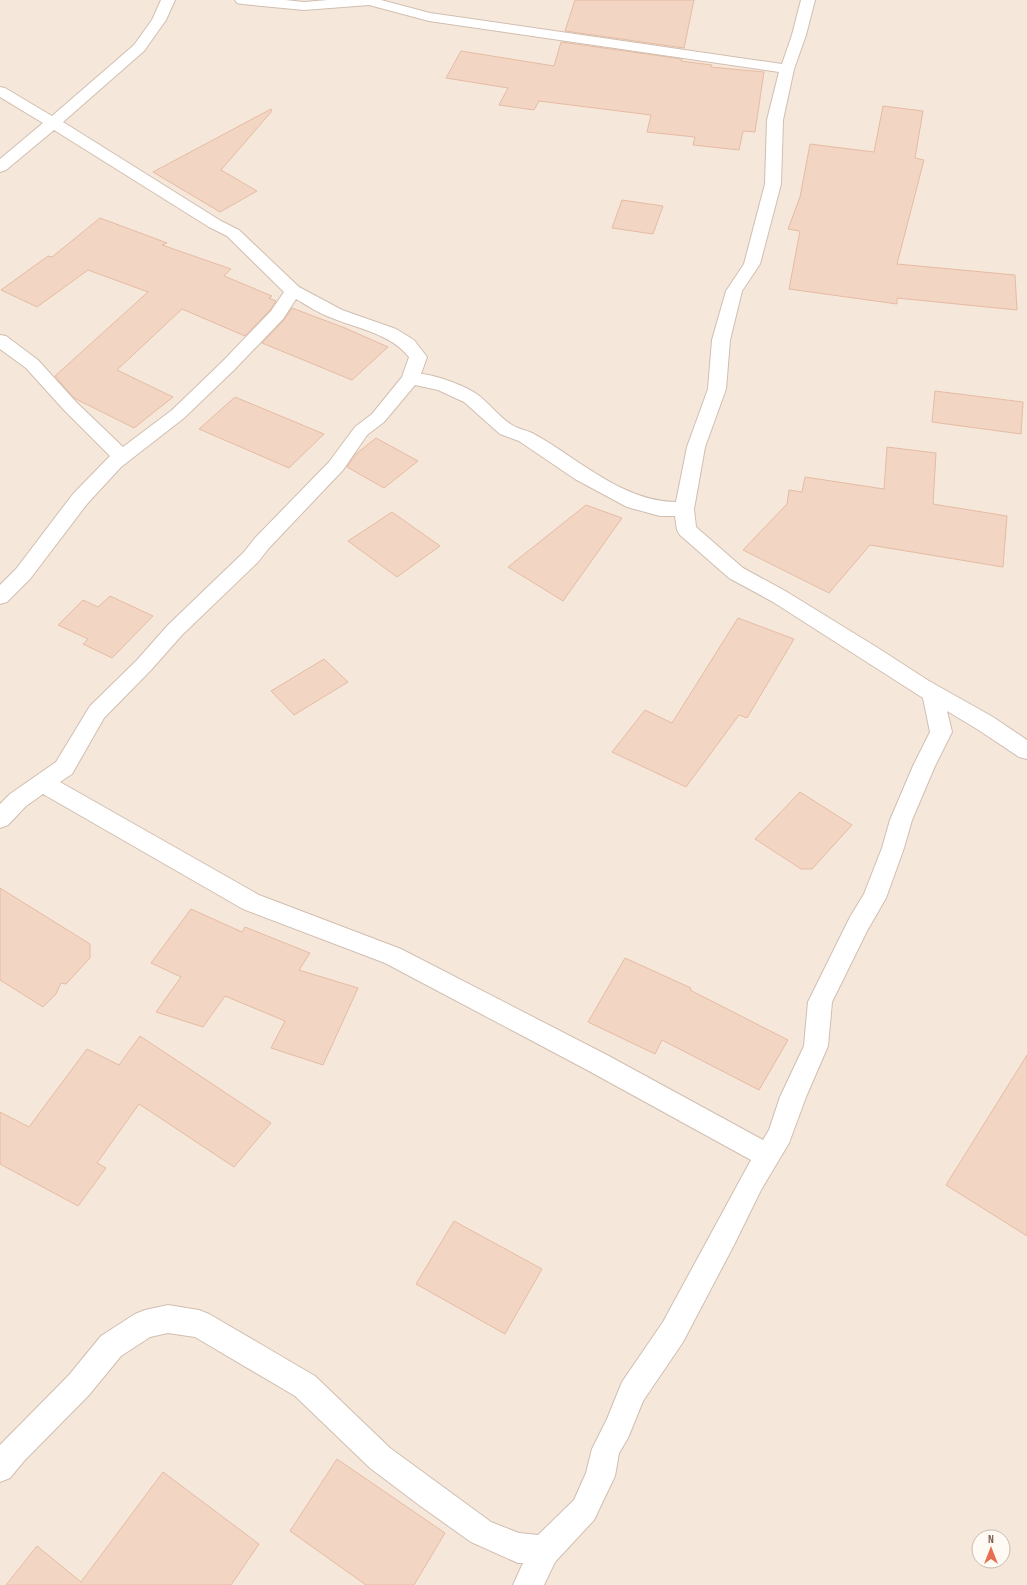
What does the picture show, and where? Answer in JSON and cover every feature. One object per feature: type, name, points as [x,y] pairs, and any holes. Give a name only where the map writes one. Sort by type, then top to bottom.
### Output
[{"type":"street","points":[[0,167],[139,48],[159,20],[168,0]]},
{"type":"street","points":[[242,0],[304,6],[369,1],[429,17],[787,69]]},
{"type":"street","points":[[808,0],[799,35],[787,69],[775,120],[773,184],[752,264],[734,291],[721,340],[717,389],[696,447],[684,509],[687,530],[736,574],[780,597],[871,652],[933,693],[985,723],[1027,751]]},
{"type":"street","points":[[0,92],[53,123],[215,224],[233,233],[293,291],[336,314],[390,333],[408,344],[418,357],[410,379],[378,418],[361,430],[336,466],[262,543],[251,557],[175,630],[144,665],[97,712],[64,768],[18,800],[0,819]]},
{"type":"street","points":[[0,597],[23,574],[80,499],[114,463],[178,414],[228,366],[277,315],[293,291]]},
{"type":"street","points":[[0,340],[32,364],[70,406],[122,457]]},
{"type":"street","points":[[410,379],[424,380],[438,384],[470,398],[506,430],[525,437],[582,474],[634,502],[660,509],[684,509]]},
{"type":"street","points":[[528,1585],[544,1551],[584,1510],[600,1476],[606,1449],[618,1428],[632,1392],[672,1332],[725,1236],[752,1181],[780,1135],[793,1097],[816,1046],[820,1002],[858,924],[874,898],[901,820],[924,766],[941,732],[933,693]]},
{"type":"street","points":[[42,783],[251,902],[393,956],[598,1063],[768,1156]]},
{"type":"street","points":[[0,1468],[14,1451],[79,1385],[111,1346],[145,1324],[168,1319],[199,1324],[225,1337],[305,1386],[380,1458],[481,1532],[518,1548],[544,1551]]},
{"type":"shaded area","points":[[0,0],[1027,0],[1027,1585],[0,1585]]},
{"type":"building","points":[[575,0],[694,0],[684,48],[565,31]]},
{"type":"building","points":[[561,42],[682,59],[681,61],[712,65],[711,67],[764,72],[755,132],[743,131],[739,150],[693,145],[695,137],[647,132],[651,115],[539,101],[534,110],[499,105],[508,88],[446,78],[461,51],[554,66]]},
{"type":"building","points":[[883,106],[923,111],[915,158],[924,160],[897,264],[1015,275],[1017,310],[897,298],[897,304],[789,289],[800,231],[788,229],[800,197],[810,144],[874,152]]},
{"type":"building","points":[[271,109],[272,111],[221,170],[257,191],[220,212],[153,172]]},
{"type":"building","points":[[622,200],[663,206],[653,234],[612,228]]},
{"type":"building","points":[[100,218],[167,243],[162,245],[231,269],[224,276],[272,296],[269,298],[276,301],[270,310],[245,336],[182,309],[117,370],[173,397],[134,428],[74,398],[55,376],[148,292],[88,270],[37,307],[1,290],[48,256],[52,257]]},
{"type":"building","points":[[292,308],[345,328],[388,347],[352,380],[262,343],[284,320]]},
{"type":"building","points":[[935,391],[1023,402],[1021,434],[932,422]]},
{"type":"building","points":[[235,397],[324,434],[289,468],[199,429]]},
{"type":"building","points":[[376,438],[418,461],[384,488],[347,467],[356,454]]},
{"type":"building","points":[[887,447],[936,453],[933,504],[1007,516],[1003,567],[870,545],[829,593],[743,550],[787,504],[789,490],[802,492],[805,477],[884,489]]},
{"type":"building","points":[[586,505],[622,518],[563,601],[508,567]]},
{"type":"building","points":[[392,512],[440,546],[397,577],[348,541]]},
{"type":"building","points":[[110,596],[153,616],[112,658],[83,644],[88,639],[58,625],[83,600],[98,607]]},
{"type":"building","points":[[738,618],[794,639],[747,718],[739,715],[686,787],[612,752],[645,710],[672,723]]},
{"type":"building","points":[[324,659],[348,682],[294,715],[271,691]]},
{"type":"building","points":[[800,792],[852,825],[812,869],[801,869],[755,839]]},
{"type":"building","points":[[0,888],[90,944],[90,958],[66,984],[61,983],[56,994],[43,1007],[0,980]]},
{"type":"building","points":[[191,909],[242,932],[245,927],[310,953],[299,970],[358,988],[323,1065],[271,1048],[285,1021],[225,996],[203,1027],[156,1012],[181,977],[151,963]]},
{"type":"building","points":[[625,958],[691,988],[690,990],[788,1040],[759,1090],[662,1040],[655,1054],[588,1022]]},
{"type":"building","points":[[140,1036],[271,1123],[234,1167],[139,1104],[97,1163],[106,1168],[78,1206],[0,1164],[0,1112],[29,1127],[87,1049],[119,1065]]},
{"type":"building","points":[[1027,1055],[1027,1236],[946,1185]]},
{"type":"building","points":[[454,1221],[542,1269],[505,1334],[416,1284]]},
{"type":"building","points":[[337,1459],[445,1533],[414,1585],[366,1585],[290,1531]]},
{"type":"building","points":[[163,1472],[259,1544],[231,1585],[6,1585],[37,1546],[81,1582]]}]
